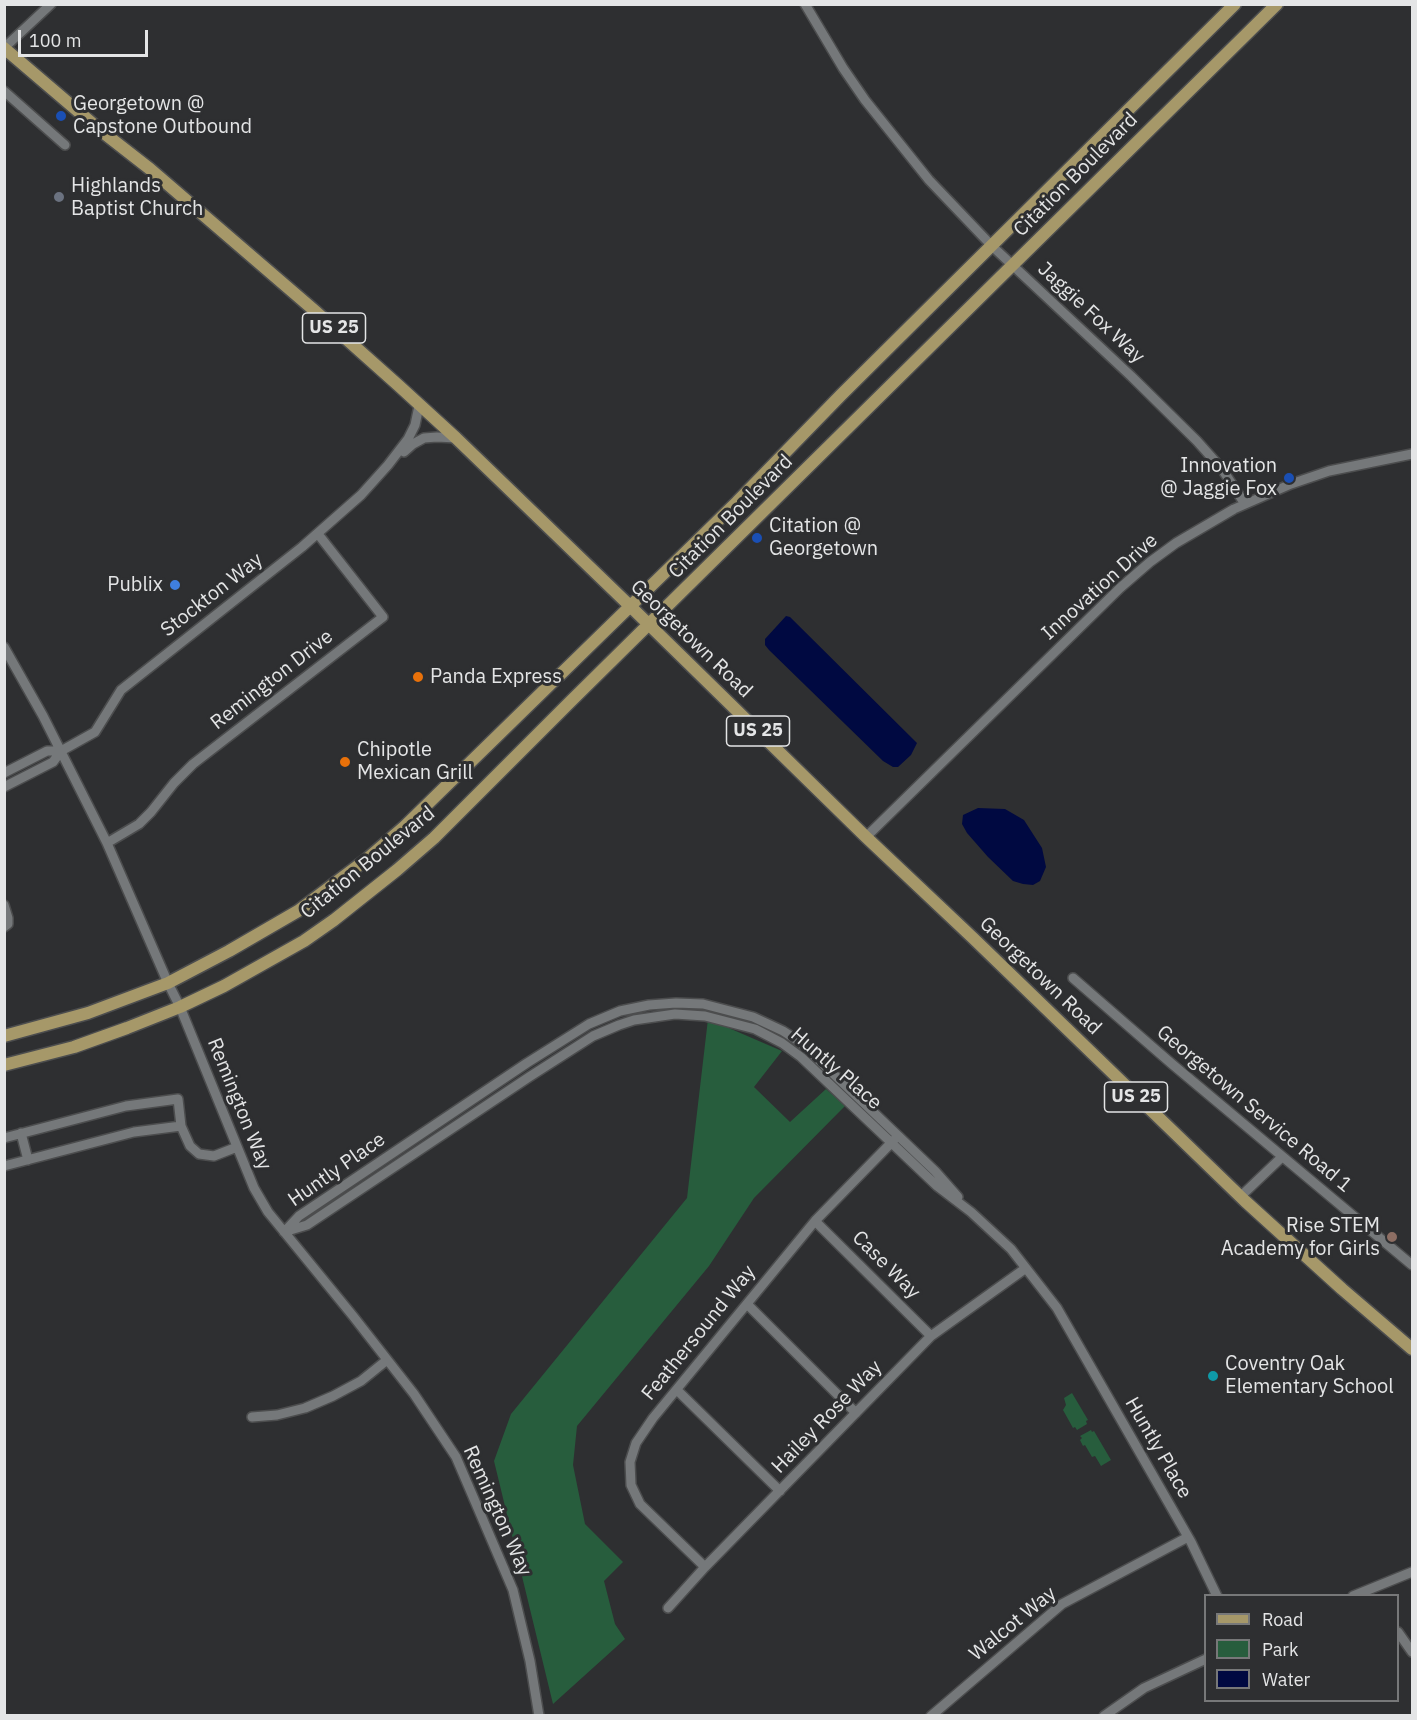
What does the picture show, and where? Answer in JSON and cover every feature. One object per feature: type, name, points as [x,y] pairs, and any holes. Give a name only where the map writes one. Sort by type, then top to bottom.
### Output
[{"type":"main road","name":"Citation Boulevard","points":[[4,1036],[88,1012],[168,983],[230,951],[298,911],[367,859],[404,827],[737,502],[1235,4]]},
{"type":"main road","name":"Citation Boulevard","points":[[4,1065],[74,1047],[127,1028],[180,1007],[245,975],[304,941],[397,870],[434,838],[1277,4]]},
{"type":"main road","name":"Georgetown Road","points":[[4,48],[315,310],[456,438],[1240,1197],[1326,1275],[1413,1349]]},
{"type":"street","points":[[4,48],[51,4]]},
{"type":"street","name":"Jaggie Fox Way","points":[[805,4],[865,100],[922,172],[992,246],[1197,441],[1222,469],[1245,504]]},
{"type":"street","points":[[4,91],[65,145]]},
{"type":"street","name":"Stockton Way","points":[[4,787],[53,762],[61,751],[95,732],[121,690],[318,534],[388,465],[408,439],[415,425],[419,406]]},
{"type":"street","name":"Stockton Way","points":[[388,465],[413,444],[424,438],[456,438]]},
{"type":"street","name":"Innovation Drive","points":[[866,837],[1120,588],[1176,543],[1245,504],[1291,484],[1329,471],[1413,454]]},
{"type":"street","name":"Remington Drive","points":[[107,843],[140,824],[174,783],[194,764],[383,617],[318,534]]},
{"type":"street","name":"Remington Way","points":[[4,647],[61,751],[107,843],[180,1007],[254,1188],[268,1212],[414,1394],[456,1457],[513,1590],[530,1661],[539,1716]]},
{"type":"street","name":"Stockton Way","points":[[4,773],[47,751],[61,751]]},
{"type":"street","points":[[4,905],[8,918],[8,924],[4,927]]},
{"type":"street","name":"Georgetown Service Road 1","points":[[1073,978],[1282,1157],[1413,1265]]},
{"type":"street","name":"Huntly Place","points":[[284,1232],[299,1216],[589,1024],[620,1011],[649,1005],[676,1003],[703,1004],[753,1017],[783,1031],[818,1058],[895,1139],[935,1172],[1026,1268],[1057,1308],[1188,1537],[1216,1594]]},
{"type":"street","points":[[4,1137],[126,1106],[178,1099],[181,1126],[190,1146],[199,1154],[214,1156],[237,1147]]},
{"type":"street","points":[[4,1166],[134,1132],[181,1126]]},
{"type":"street","points":[[21,1133],[28,1160]]},
{"type":"street","name":"Feathersound Way","points":[[705,1567],[640,1504],[631,1485],[630,1462],[636,1443],[653,1418],[815,1221],[895,1139]]},
{"type":"street","points":[[1240,1197],[1282,1157]]},
{"type":"street","name":"Case Way","points":[[815,1221],[931,1336]]},
{"type":"street","name":"Hailey Rose Way","points":[[668,1608],[705,1567],[931,1336],[1026,1268]]},
{"type":"street","points":[[747,1304],[856,1413]]},
{"type":"street","points":[[252,1417],[277,1415],[305,1408],[361,1381],[387,1360]]},
{"type":"street","points":[[677,1390],[780,1491]]},
{"type":"street","name":"Walcot Way","points":[[931,1716],[1062,1604],[1188,1537]]},
{"type":"street","points":[[1358,1594],[1413,1572]]},
{"type":"street","points":[[1377,1586],[1380,1594]]},
{"type":"street","points":[[1399,1633],[1413,1652]]},
{"type":"street","points":[[1104,1716],[1144,1688],[1204,1660]]},
{"type":"green space","points":[[708,1019],[782,1051],[754,1087],[790,1122],[826,1089],[845,1106],[754,1198],[709,1266],[577,1426],[573,1465],[585,1524],[623,1562],[604,1581],[615,1624],[625,1639],[553,1704],[494,1461],[511,1414],[687,1198]]},
{"type":"green space","points":[[1072,1393],[1088,1420],[1087,1424],[1077,1430],[1073,1428],[1063,1410],[1066,1405],[1064,1398]]},
{"type":"green space","points":[[1091,1430],[1094,1431],[1111,1460],[1101,1466],[1080,1440],[1082,1438],[1080,1436]]},
{"type":"water","points":[[786,616],[790,617],[917,743],[911,755],[898,767],[893,767],[883,761],[765,645],[765,639]]},
{"type":"water","points":[[978,808],[1005,809],[1024,820],[1042,848],[1046,867],[1040,881],[1033,885],[1013,881],[967,833],[962,824],[963,815]]},
{"type":"place","name":"Georgetown @ Capstone Outbound","points":[[61,116]]},
{"type":"place","name":"Highlands Baptist Church","points":[[59,197]]},
{"type":"place","name":"Innovation @ Jaggie Fox","points":[[1289,478]]},
{"type":"place","name":"Citation @ Georgetown","points":[[757,538]]},
{"type":"place","name":"Publix","points":[[175,585]]},
{"type":"place","name":"Panda Express","points":[[418,677]]},
{"type":"place","name":"Chipotle Mexican Grill","points":[[345,762]]},
{"type":"place","name":"Rise STEM Academy for Girls","points":[[1392,1237]]},
{"type":"place","name":"Coventry Oak Elementary School","points":[[1213,1376]]}]
